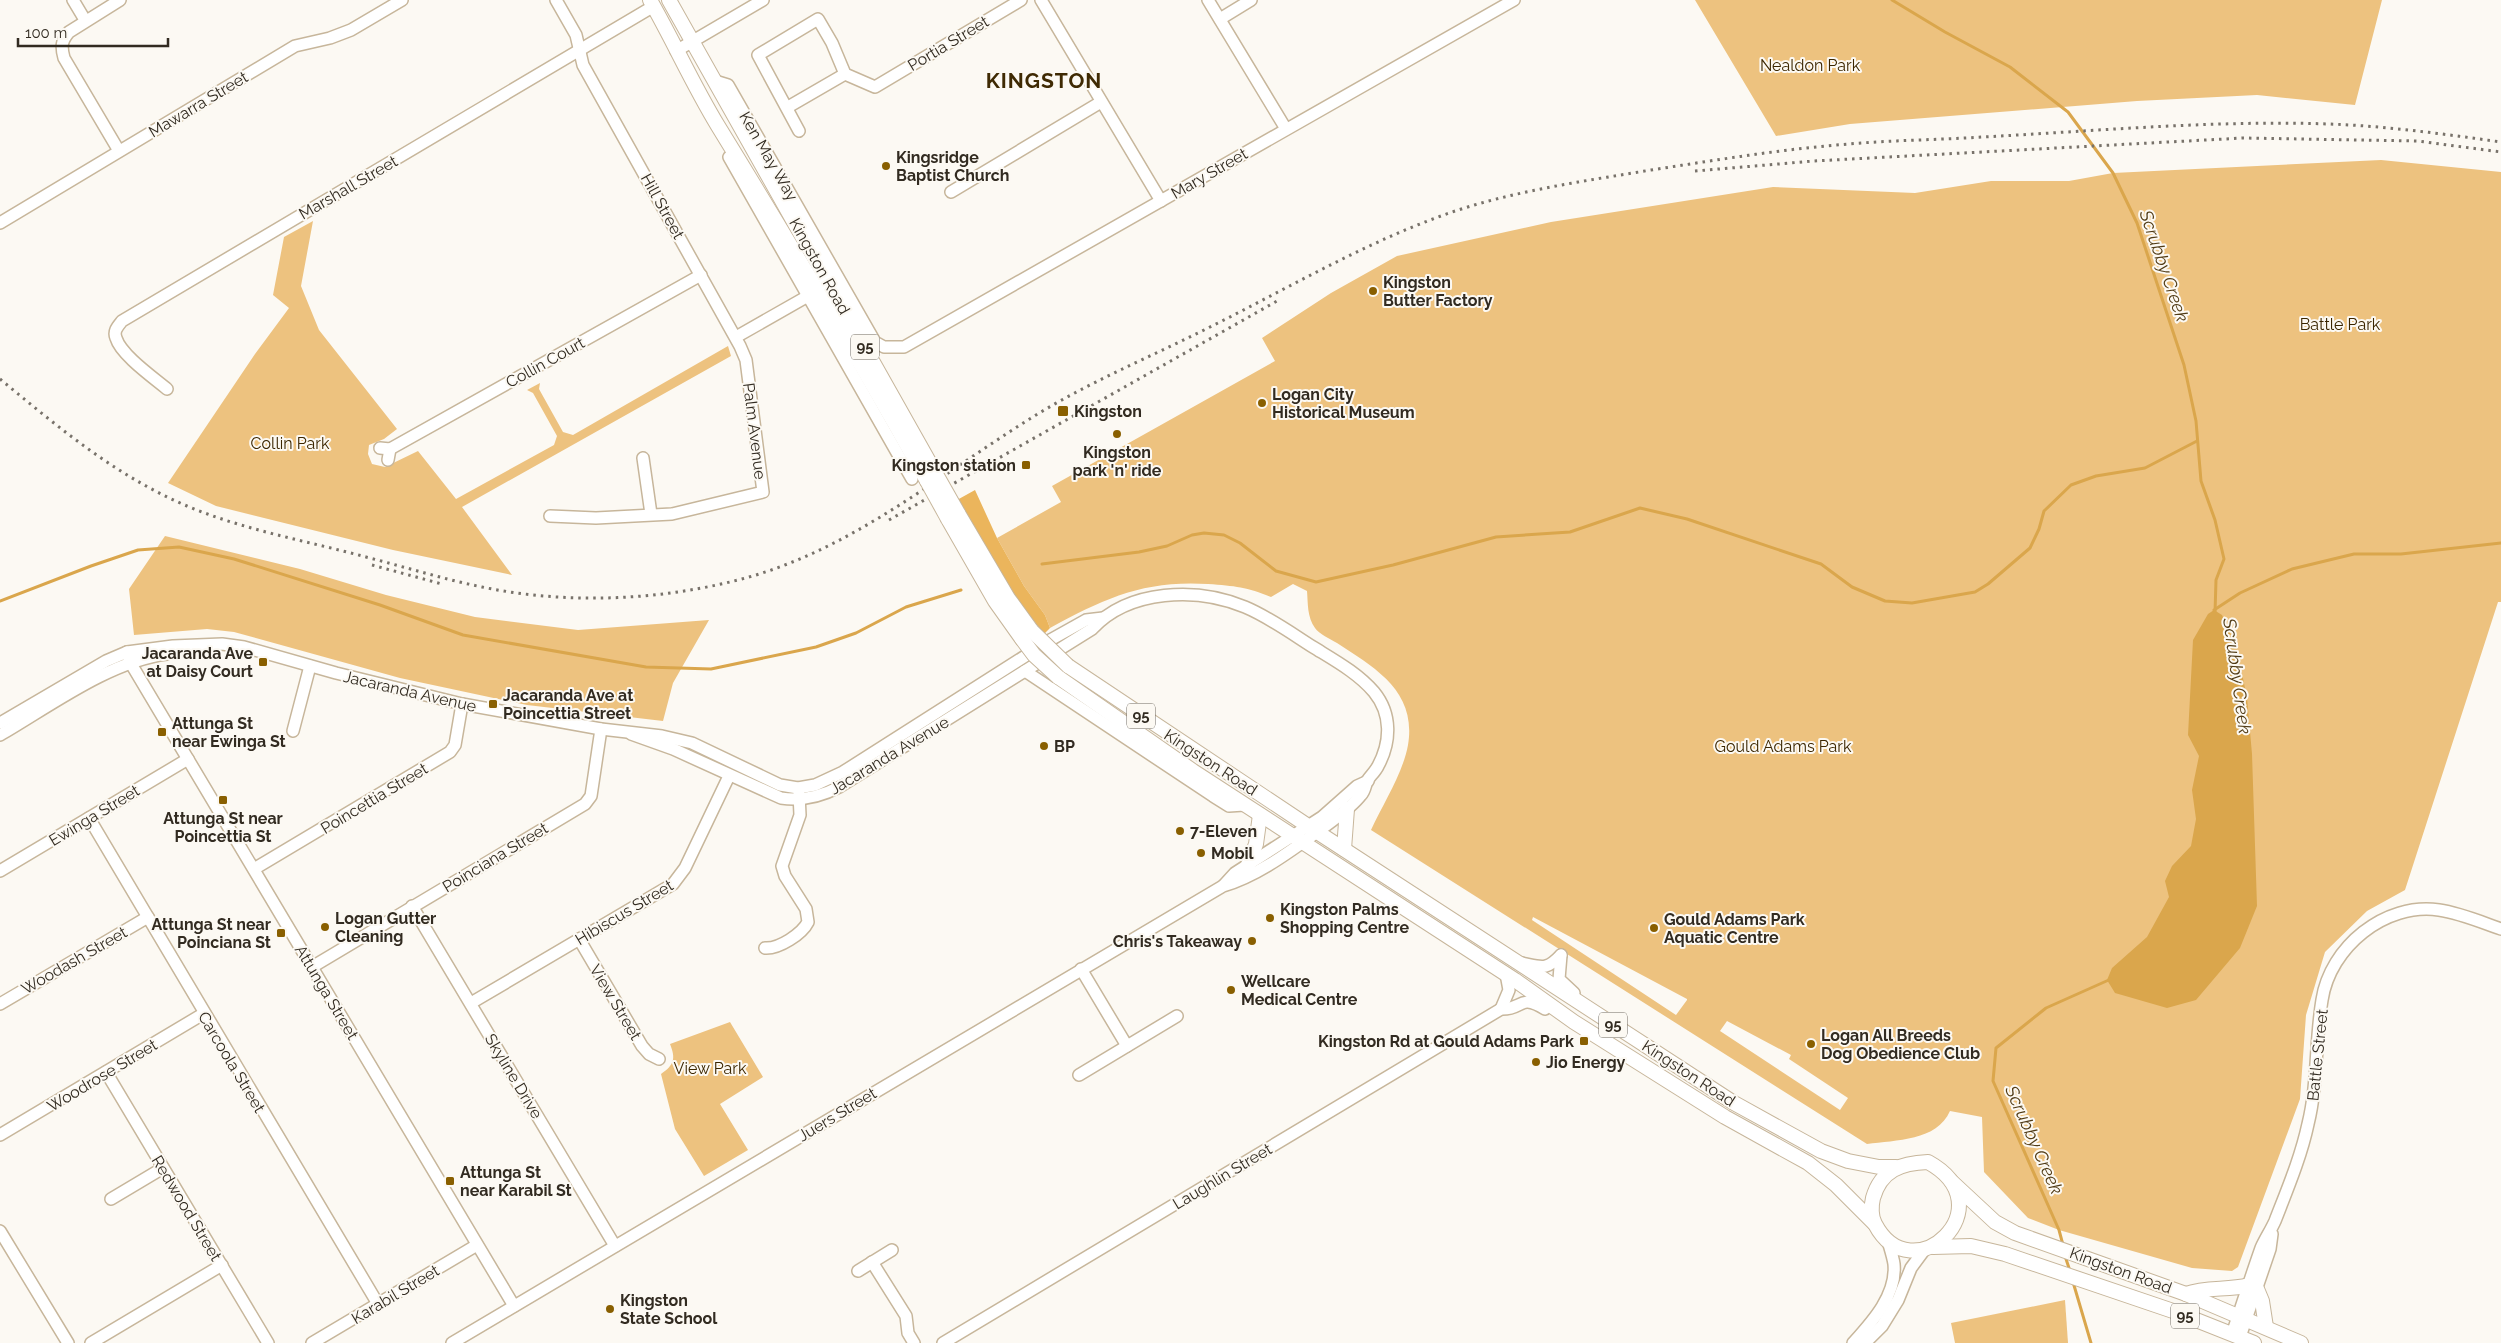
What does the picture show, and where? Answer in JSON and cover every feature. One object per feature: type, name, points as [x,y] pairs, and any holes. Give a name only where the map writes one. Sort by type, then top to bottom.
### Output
[{"type":"main road","name":"Kingston Road","points":[[669,0],[953,516],[995,602],[1027,635],[1068,666],[1313,829],[1734,1103],[1821,1151],[1848,1161],[1880,1167],[1896,1167]]},
{"type":"main road","name":"Kingston Road","points":[[655,2],[676,51],[719,128],[932,478]]},
{"type":"main road","name":"Kingston Road","points":[[1027,635],[1034,655],[1058,677],[1105,711],[1244,805],[1506,974],[1570,1019],[1725,1118],[1808,1163],[1836,1185],[1874,1223]]},
{"type":"main road","points":[[1344,849],[1347,809]]},
{"type":"main road","points":[[1248,865],[1256,844],[1260,815]]},
{"type":"main road","name":"95","points":[[1896,1167],[1928,1162],[1939,1168],[1952,1182]]},
{"type":"main road","points":[[1874,1223],[1871,1205],[1876,1186],[1887,1173],[1896,1167]]},
{"type":"main road","name":"Kingston Road","points":[[1952,1182],[1995,1222],[2015,1233],[2186,1294],[2301,1343]]},
{"type":"main road","points":[[1929,1248],[1950,1234],[1959,1214],[1958,1195],[1952,1182]]},
{"type":"main road","name":"95","points":[[1874,1223],[1888,1241],[1908,1250],[1929,1248]]},
{"type":"main road","name":"Kingston Road","points":[[1929,1248],[1971,1246],[2005,1254],[2089,1282],[2254,1343]]},
{"type":"main road","points":[[2186,1294],[2200,1289],[2253,1287],[2262,1301],[2266,1327]]},
{"type":"street","points":[[74,0],[86,20]]},
{"type":"street","points":[[119,151],[64,58],[62,48],[63,39],[86,20],[120,0]]},
{"type":"street","name":"Mawarra Street","points":[[0,223],[295,46],[330,38],[351,30],[402,0]]},
{"type":"street","name":"Hill Street","points":[[556,0],[576,35],[583,65],[736,337]]},
{"type":"street","points":[[676,51],[763,0]]},
{"type":"street","name":"Portia Street","points":[[845,74],[875,87],[1021,0]]},
{"type":"street","points":[[1040,0],[1161,201]]},
{"type":"street","points":[[1208,0],[1286,130]]},
{"type":"street","points":[[1220,19],[1251,0]]},
{"type":"street","name":"Mary Street","points":[[904,347],[1514,0]]},
{"type":"street","name":"Marshall Street","points":[[167,388],[148,374],[119,345],[115,337],[116,328],[122,321],[580,50],[655,2]]},
{"type":"street","points":[[788,107],[845,74],[832,43],[818,19],[758,55],[788,107],[799,131]]},
{"type":"street","name":"Ken May Way","points":[[715,81],[728,85],[874,342],[884,347],[904,347]]},
{"type":"street","points":[[951,192],[1101,102]]},
{"type":"street","name":"Kingston Road","points":[[719,128],[719,139],[912,479]]},
{"type":"street","name":"Collin Court","points":[[386,453],[701,275]]},
{"type":"street","points":[[736,337],[808,296]]},
{"type":"street","name":"Palm Avenue","points":[[550,516],[596,518],[672,514],[762,492],[746,360],[736,337]]},
{"type":"street","points":[[643,458],[651,514]]},
{"type":"street","name":"Jacaranda Avenue","points":[[631,734],[698,761],[776,797],[799,793],[843,772],[1052,639],[1086,620],[1102,618],[1143,600],[1192,595],[1234,603],[1279,625],[1358,677],[1372,690],[1381,703],[1388,721],[1387,745],[1380,763],[1368,781],[1363,793],[1347,809],[1297,839]]},
{"type":"street","name":"Jacaranda Avenue","points":[[0,723],[106,661],[200,644],[222,644],[244,647],[251,651],[462,704],[631,734],[662,736],[692,743],[771,782],[799,793],[821,796],[839,787],[1092,629],[1102,618]]},
{"type":"street","name":"Jacaranda Avenue","points":[[0,735],[105,674],[128,657]]},
{"type":"street","name":"Attunga Street","points":[[128,657],[514,1306]]},
{"type":"street","points":[[292,731],[310,666]]},
{"type":"street","name":"Kingston Road","points":[[1025,671],[1229,806],[1244,805]]},
{"type":"street","name":"Poincettia Street","points":[[254,869],[450,752],[455,745],[462,704]]},
{"type":"street","name":"Poinciana Street","points":[[312,967],[585,804],[591,796],[601,729]]},
{"type":"street","points":[[698,761],[704,749]]},
{"type":"street","name":"Ewinga Street","points":[[0,871],[188,759]]},
{"type":"street","name":"Hibiscus Street","points":[[471,1003],[677,880],[685,868],[729,776]]},
{"type":"street","name":"Jacaranda Avenue","points":[[1313,829],[1357,786],[1368,781]]},
{"type":"street","points":[[765,948],[781,944],[802,931],[808,922],[806,909],[785,876],[782,866],[800,816],[799,793]]},
{"type":"street","name":"Carcoola Street","points":[[89,818],[203,1014],[378,1304]]},
{"type":"street","name":"Juers Street","points":[[1223,886],[1235,873],[1297,839]]},
{"type":"street","name":"Juers Street","points":[[452,1343],[1081,969],[1223,886],[1240,881],[1297,839]]},
{"type":"street","name":"Skyline Drive","points":[[412,906],[615,1246]]},
{"type":"street","name":"Battle Street","points":[[2236,1336],[2253,1287],[2262,1246],[2274,1222],[2308,1124],[2322,1001],[2328,979],[2339,958],[2353,940],[2375,924],[2397,915],[2426,909],[2439,910],[2501,929]]},
{"type":"street","name":"Woodash Street","points":[[0,1004],[148,917]]},
{"type":"street","name":"View Street","points":[[579,939],[642,1046],[649,1054],[659,1059]]},
{"type":"street","points":[[1517,962],[1543,968],[1550,966],[1561,954],[1559,979],[1594,1012]]},
{"type":"street","points":[[1081,969],[1127,1046]]},
{"type":"street","points":[[1501,1009],[1508,990],[1506,974]]},
{"type":"street","name":"Laughlin Street","points":[[943,1343],[1501,1009],[1509,1010],[1529,1001],[1570,1019]]},
{"type":"street","name":"Woodrose Street","points":[[0,1135],[203,1014]]},
{"type":"street","points":[[1079,1075],[1177,1016]]},
{"type":"street","name":"Redwood Street","points":[[106,1072],[268,1343]]},
{"type":"street","points":[[111,1200],[163,1168]]},
{"type":"street","points":[[0,1231],[68,1343]]},
{"type":"street","points":[[1853,1343],[1873,1321],[1893,1281],[1894,1264],[1888,1241]]},
{"type":"street","name":"Karabil Street","points":[[312,1343],[477,1245]]},
{"type":"street","points":[[1865,1343],[1882,1326],[1898,1300],[1911,1268],[1929,1248]]},
{"type":"street","points":[[858,1271],[892,1250]]},
{"type":"street","points":[[872,1262],[906,1316],[908,1333],[914,1343]]},
{"type":"street","points":[[91,1343],[222,1265]]},
{"type":"green space","name":"Nealdon Park","points":[[1695,0],[2382,0],[2355,105],[2257,95],[2137,101],[1850,124],[1776,136]]},
{"type":"green space","points":[[2381,160],[2501,172],[2501,602],[2498,602],[2405,890],[2367,911],[2325,952],[2306,1015],[2300,1099],[2238,1267],[2232,1271],[2192,1268],[2059,1230],[2028,1218],[1984,1172],[1982,1117],[1950,1111],[1944,1121],[1926,1134],[1903,1140],[1867,1144],[1371,830],[1405,756],[1408,745],[1409,726],[1406,710],[1400,696],[1379,672],[1322,634],[1312,624],[1309,615],[1307,591],[1293,584],[1271,597],[1248,589],[1226,585],[1164,585],[1144,588],[1107,600],[1050,628],[1045,615],[1024,586],[997,538],[1061,502],[1052,486],[1275,361],[1262,338],[1331,293],[1397,256],[1551,222],[1773,187],[1915,193],[1991,181],[2069,181],[2113,173]],"holes":[[[1533,917],[1687,999],[1687,1000],[1676,1015],[1532,920]],[[1727,1021],[1791,1055],[1789,1059],[1848,1098],[1840,1110],[1720,1031]]]},
{"type":"green space","name":"Collin Park","points":[[313,221],[301,286],[319,330],[397,429],[384,439],[369,445],[368,454],[372,464],[385,467],[418,451],[456,499],[554,445],[557,436],[533,393],[527,390],[540,383],[539,389],[563,432],[573,435],[728,346],[731,356],[462,507],[512,575],[393,550],[216,506],[168,483],[255,354],[289,308],[273,295],[284,237]]},
{"type":"green space","points":[[165,536],[300,569],[386,595],[475,617],[578,630],[709,620],[673,683],[663,721],[527,705],[400,678],[234,632],[207,629],[134,635],[129,589]]},
{"type":"green space","name":"View Park","points":[[730,1022],[763,1077],[720,1104],[748,1150],[704,1176],[675,1129],[661,1074],[669,1068],[673,1061],[670,1044]]},
{"type":"green space","points":[[2065,1300],[2068,1343],[1955,1343],[1951,1323]]},
{"type":"shaded area","points":[[975,490],[997,538],[1024,586],[1045,615],[1050,628],[1044,634],[1015,597],[957,500]]},
{"type":"water","points":[[2214,610],[2222,615],[2237,649],[2247,698],[2252,754],[2257,906],[2240,948],[2196,1000],[2167,1008],[2115,993],[2107,980],[2112,968],[2147,937],[2169,897],[2165,881],[2172,866],[2191,846],[2196,819],[2192,790],[2199,756],[2188,735],[2193,640],[2208,614]]},
{"type":"waterway","name":"Scrubby Creek","points":[[1892,0],[1945,32],[2010,67],[2068,112],[2113,173],[2137,223],[2184,365],[2196,421],[2201,481],[2215,520],[2224,559],[2216,580],[2215,613]]},
{"type":"waterway","points":[[1042,564],[1139,552],[1167,546],[1192,535],[1204,533],[1224,535],[1240,543],[1276,571],[1316,582],[1393,565],[1496,537],[1570,532],[1640,508],[1687,519],[1821,564],[1852,587],[1885,601],[1912,603],[1975,592],[1988,584],[2030,548],[2039,529],[2044,511],[2071,485],[2096,476],[2145,468],[2197,441]]},
{"type":"waterway","points":[[2214,610],[2240,593],[2292,569],[2354,554],[2401,554],[2501,543]]},
{"type":"waterway","points":[[0,601],[138,550],[179,547],[234,559],[380,605],[463,635],[646,667],[711,669],[816,647],[856,633],[906,607],[961,590]]},
{"type":"waterway","name":"Scrubby Creek","points":[[2063,1245],[2059,1230],[1993,1081],[1996,1048],[2046,1008],[2111,979]]},
{"type":"waterway","name":"Scrubby Creek","points":[[2065,1256],[2070,1271]]},
{"type":"waterway","name":"Scrubby Creek","points":[[2073,1282],[2091,1343]]},
{"type":"railway","points":[[0,379],[66,432],[136,480],[187,506],[231,522],[453,580],[513,592],[576,598],[608,598],[672,593],[734,581],[776,568],[816,552],[891,510],[999,438],[1080,390],[1214,325],[1362,249],[1455,211],[1503,197],[1577,182],[1725,159],[1824,146],[1882,142],[2155,127],[2286,123],[2372,127],[2437,133],[2501,142]]},
{"type":"railway","points":[[1695,171],[1814,161],[2243,138],[2418,141],[2501,152]]},
{"type":"railway","points":[[889,520],[1277,301]]},
{"type":"railway","points":[[372,565],[442,584]]},
{"type":"place","name":"Kingsridge Baptist Church","points":[[886,166]]},
{"type":"place","name":"Kingston Butter Factory","points":[[1373,291]]},
{"type":"place","name":"Logan City Historical Museum","points":[[1262,403]]},
{"type":"place","name":"Kingston","points":[[1063,411]]},
{"type":"place","name":"Kingston park 'n' ride","points":[[1117,434]]},
{"type":"place","name":"Kingston station","points":[[1026,465]]},
{"type":"place","name":"Jacaranda Ave at Daisy Court","points":[[263,662]]},
{"type":"place","name":"Jacaranda Ave at Poincettia Street","points":[[493,704]]},
{"type":"place","name":"Attunga St near Ewinga St","points":[[162,732]]},
{"type":"place","name":"BP","points":[[1044,746]]},
{"type":"place","name":"Attunga St near Poincettia St","points":[[223,800]]},
{"type":"place","name":"7-Eleven","points":[[1180,831]]},
{"type":"place","name":"Mobil","points":[[1201,853]]},
{"type":"place","name":"Kingston Palms Shopping Centre","points":[[1270,918]]},
{"type":"place","name":"Logan Gutter Cleaning","points":[[325,927]]},
{"type":"place","name":"Gould Adams Park Aquatic Centre","points":[[1654,928]]},
{"type":"place","name":"Attunga St near Poinciana St","points":[[281,933]]},
{"type":"place","name":"Chris's Takeaway","points":[[1252,941]]},
{"type":"place","name":"Wellcare Medical Centre","points":[[1231,990]]},
{"type":"place","name":"Kingston Rd at Gould Adams Park","points":[[1584,1041]]},
{"type":"place","name":"Logan All Breeds Dog Obedience Club","points":[[1811,1044]]},
{"type":"place","name":"Jio Energy","points":[[1536,1062]]},
{"type":"place","name":"Attunga St near Karabil St","points":[[450,1181]]},
{"type":"place","name":"Kingston State School","points":[[610,1309]]},
{"type":"district","name":"KINGSTON","points":[[1044,81]]},
{"type":"park label","name":"Battle Park","points":[[2340,324]]},
{"type":"park label","name":"Gould Adams Park","points":[[1783,746]]}]
